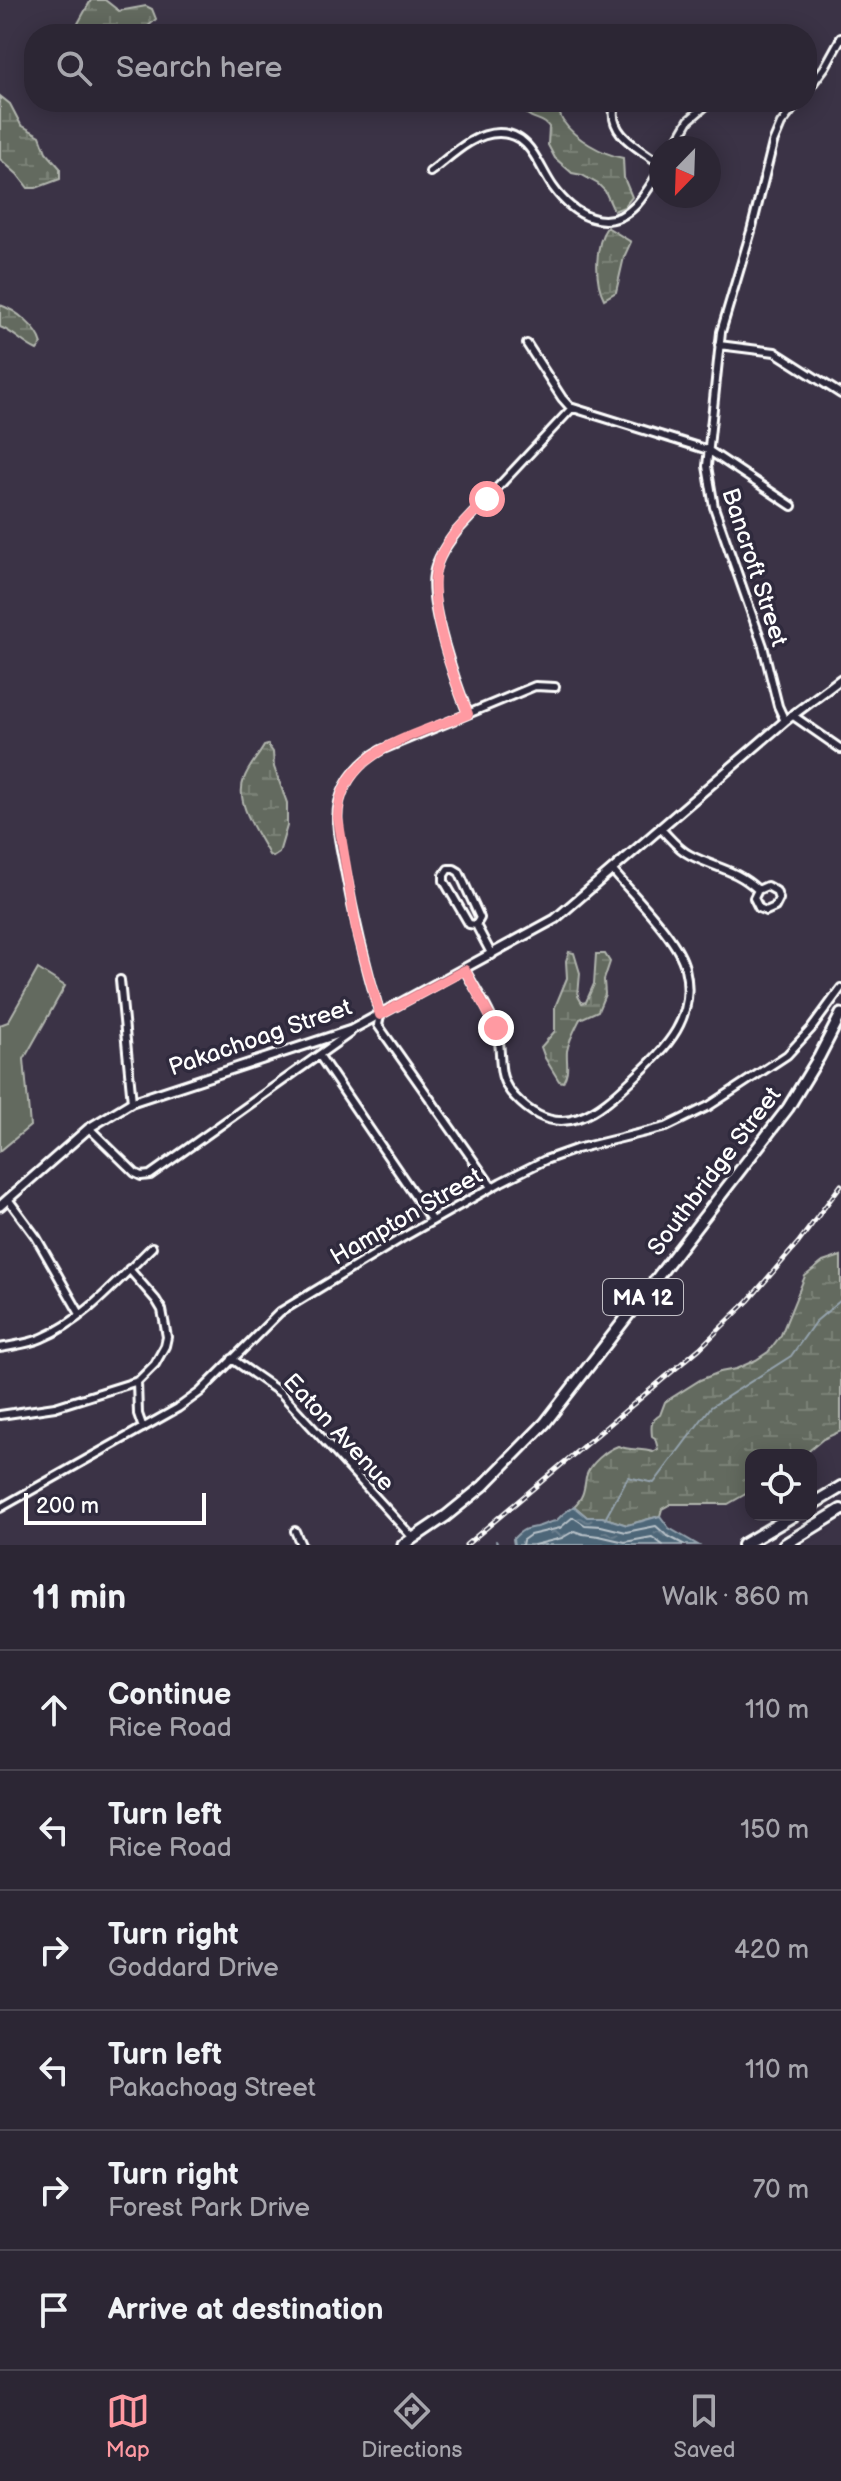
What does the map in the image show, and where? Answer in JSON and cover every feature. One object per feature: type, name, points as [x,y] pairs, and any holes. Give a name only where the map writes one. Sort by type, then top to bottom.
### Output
[{"type":"highway","points":[[817,1501],[841,1487]]},
{"type":"highway","points":[[784,1545],[841,1510]]},
{"type":"highway","points":[[743,1545],[784,1521]]},
{"type":"main road","name":"Southbridge Street","points":[[403,1545],[483,1486],[561,1402],[788,1108],[841,1014]]},
{"type":"street","points":[[817,78],[841,40]]},
{"type":"street","points":[[614,112],[618,130],[649,157]]},
{"type":"street","points":[[680,136],[689,120],[698,112]]},
{"type":"street","name":"Bancroft Street","points":[[785,721],[778,706],[763,646],[714,507],[707,474],[719,345],[769,154],[790,112]]},
{"type":"street","points":[[430,172],[479,136],[497,133],[511,135],[524,142],[553,187],[586,217],[602,220],[618,216],[634,207],[649,185]]},
{"type":"street","points":[[527,344],[564,401],[572,408],[708,450],[792,506]]},
{"type":"street","points":[[719,345],[775,352],[841,394]]},
{"type":"street","points":[[468,714],[456,684],[436,607],[433,588],[436,565],[457,531],[572,408]]},
{"type":"street","name":"Pakachoag Street","points":[[0,1206],[89,1128],[132,1102],[356,1028],[555,919],[792,715],[841,679]]},
{"type":"street","points":[[492,1187],[378,1025],[380,1015],[353,915],[338,811],[341,797],[354,772],[375,753],[535,686],[555,687]]},
{"type":"street","points":[[792,715],[841,749]]},
{"type":"street","points":[[661,829],[686,853],[737,873],[758,890]]},
{"type":"street","points":[[448,869],[459,872],[478,911],[480,918],[476,925],[469,924],[444,881],[448,869]]},
{"type":"street","points":[[465,970],[496,1028],[503,1078],[519,1101],[535,1113],[561,1120],[580,1119],[606,1104],[661,1053],[676,1034],[684,1012],[687,984],[684,963],[678,951],[613,871]]},
{"type":"street","points":[[767,886],[775,890],[779,899],[775,907],[766,911],[758,907],[754,898],[758,890],[767,886]]},
{"type":"street","points":[[476,925],[492,955]]},
{"type":"street","points":[[120,980],[132,1102]]},
{"type":"street","name":"Hampton Street","points":[[0,1508],[178,1408],[200,1392],[280,1312],[492,1187],[564,1153],[661,1129],[693,1116],[787,1055],[841,988]]},
{"type":"street","points":[[89,1128],[138,1175],[146,1177],[356,1028]]},
{"type":"street","points":[[319,1055],[432,1221]]},
{"type":"street","points":[[8,1199],[36,1237],[80,1314]]},
{"type":"street","points":[[0,1348],[46,1337],[80,1314],[152,1247]]},
{"type":"street","points":[[0,1415],[55,1407],[137,1381],[155,1364],[167,1337],[159,1304],[129,1269]]},
{"type":"street","name":"Eaton Avenue","points":[[232,1359],[281,1393],[413,1538]]},
{"type":"street","points":[[137,1381],[138,1414],[143,1428]]},
{"type":"street","points":[[295,1531],[301,1545]]},
{"type":"green space","points":[[91,0],[105,0],[119,11],[146,6],[152,9],[156,19],[151,24],[78,24]]},
{"type":"green space","points":[[0,96],[10,104],[21,125],[40,136],[46,152],[60,168],[60,179],[28,188],[0,159]]},
{"type":"green space","points":[[560,112],[563,121],[582,140],[623,158],[624,178],[632,197],[624,207],[614,211],[605,191],[598,184],[572,173],[555,158],[548,145],[549,127],[527,114]]},
{"type":"green space","points":[[607,227],[631,242],[616,292],[604,299],[597,262]]},
{"type":"green space","points":[[0,305],[31,326],[42,344],[37,350],[0,327]]},
{"type":"green space","points":[[268,745],[273,752],[274,767],[287,803],[287,826],[279,853],[273,857],[249,818],[242,798],[248,770],[264,746]]},
{"type":"green space","points":[[569,952],[574,953],[580,973],[578,996],[582,1003],[586,1002],[594,984],[596,954],[605,954],[610,962],[604,980],[605,994],[598,1011],[580,1019],[571,1039],[563,1082],[559,1081],[541,1047],[555,1031],[555,1007],[567,978]]},
{"type":"green space","points":[[38,969],[65,986],[24,1059],[30,1126],[0,1151],[0,1025],[8,1022]]},
{"type":"green space","points":[[841,1256],[841,1431],[823,1439],[811,1449],[745,1449],[745,1494],[728,1504],[671,1504],[662,1509],[660,1516],[627,1525],[602,1517],[587,1517],[574,1506],[582,1496],[591,1467],[609,1451],[618,1446],[653,1452],[658,1449],[651,1427],[665,1402],[700,1380],[736,1369],[768,1352],[781,1335],[805,1276],[823,1262]]},
{"type":"water","points":[[574,1506],[587,1517],[602,1517],[627,1525],[660,1516],[669,1528],[698,1545],[514,1545],[513,1539],[521,1531],[556,1521]]},
{"type":"waterway","points":[[605,1519],[628,1477],[654,1483],[711,1407],[791,1356],[815,1322],[841,1300]]},
{"type":"waterway","points":[[496,1541],[499,1545]]},
{"type":"railway","points":[[466,1545],[700,1348],[748,1301],[798,1243],[841,1185]]},
{"type":"route","points":[[487,499],[447,544],[436,565],[433,579],[436,607],[456,684],[468,714],[381,750],[363,762],[343,790],[338,818],[356,928],[380,1015],[465,970],[496,1028]]}]
